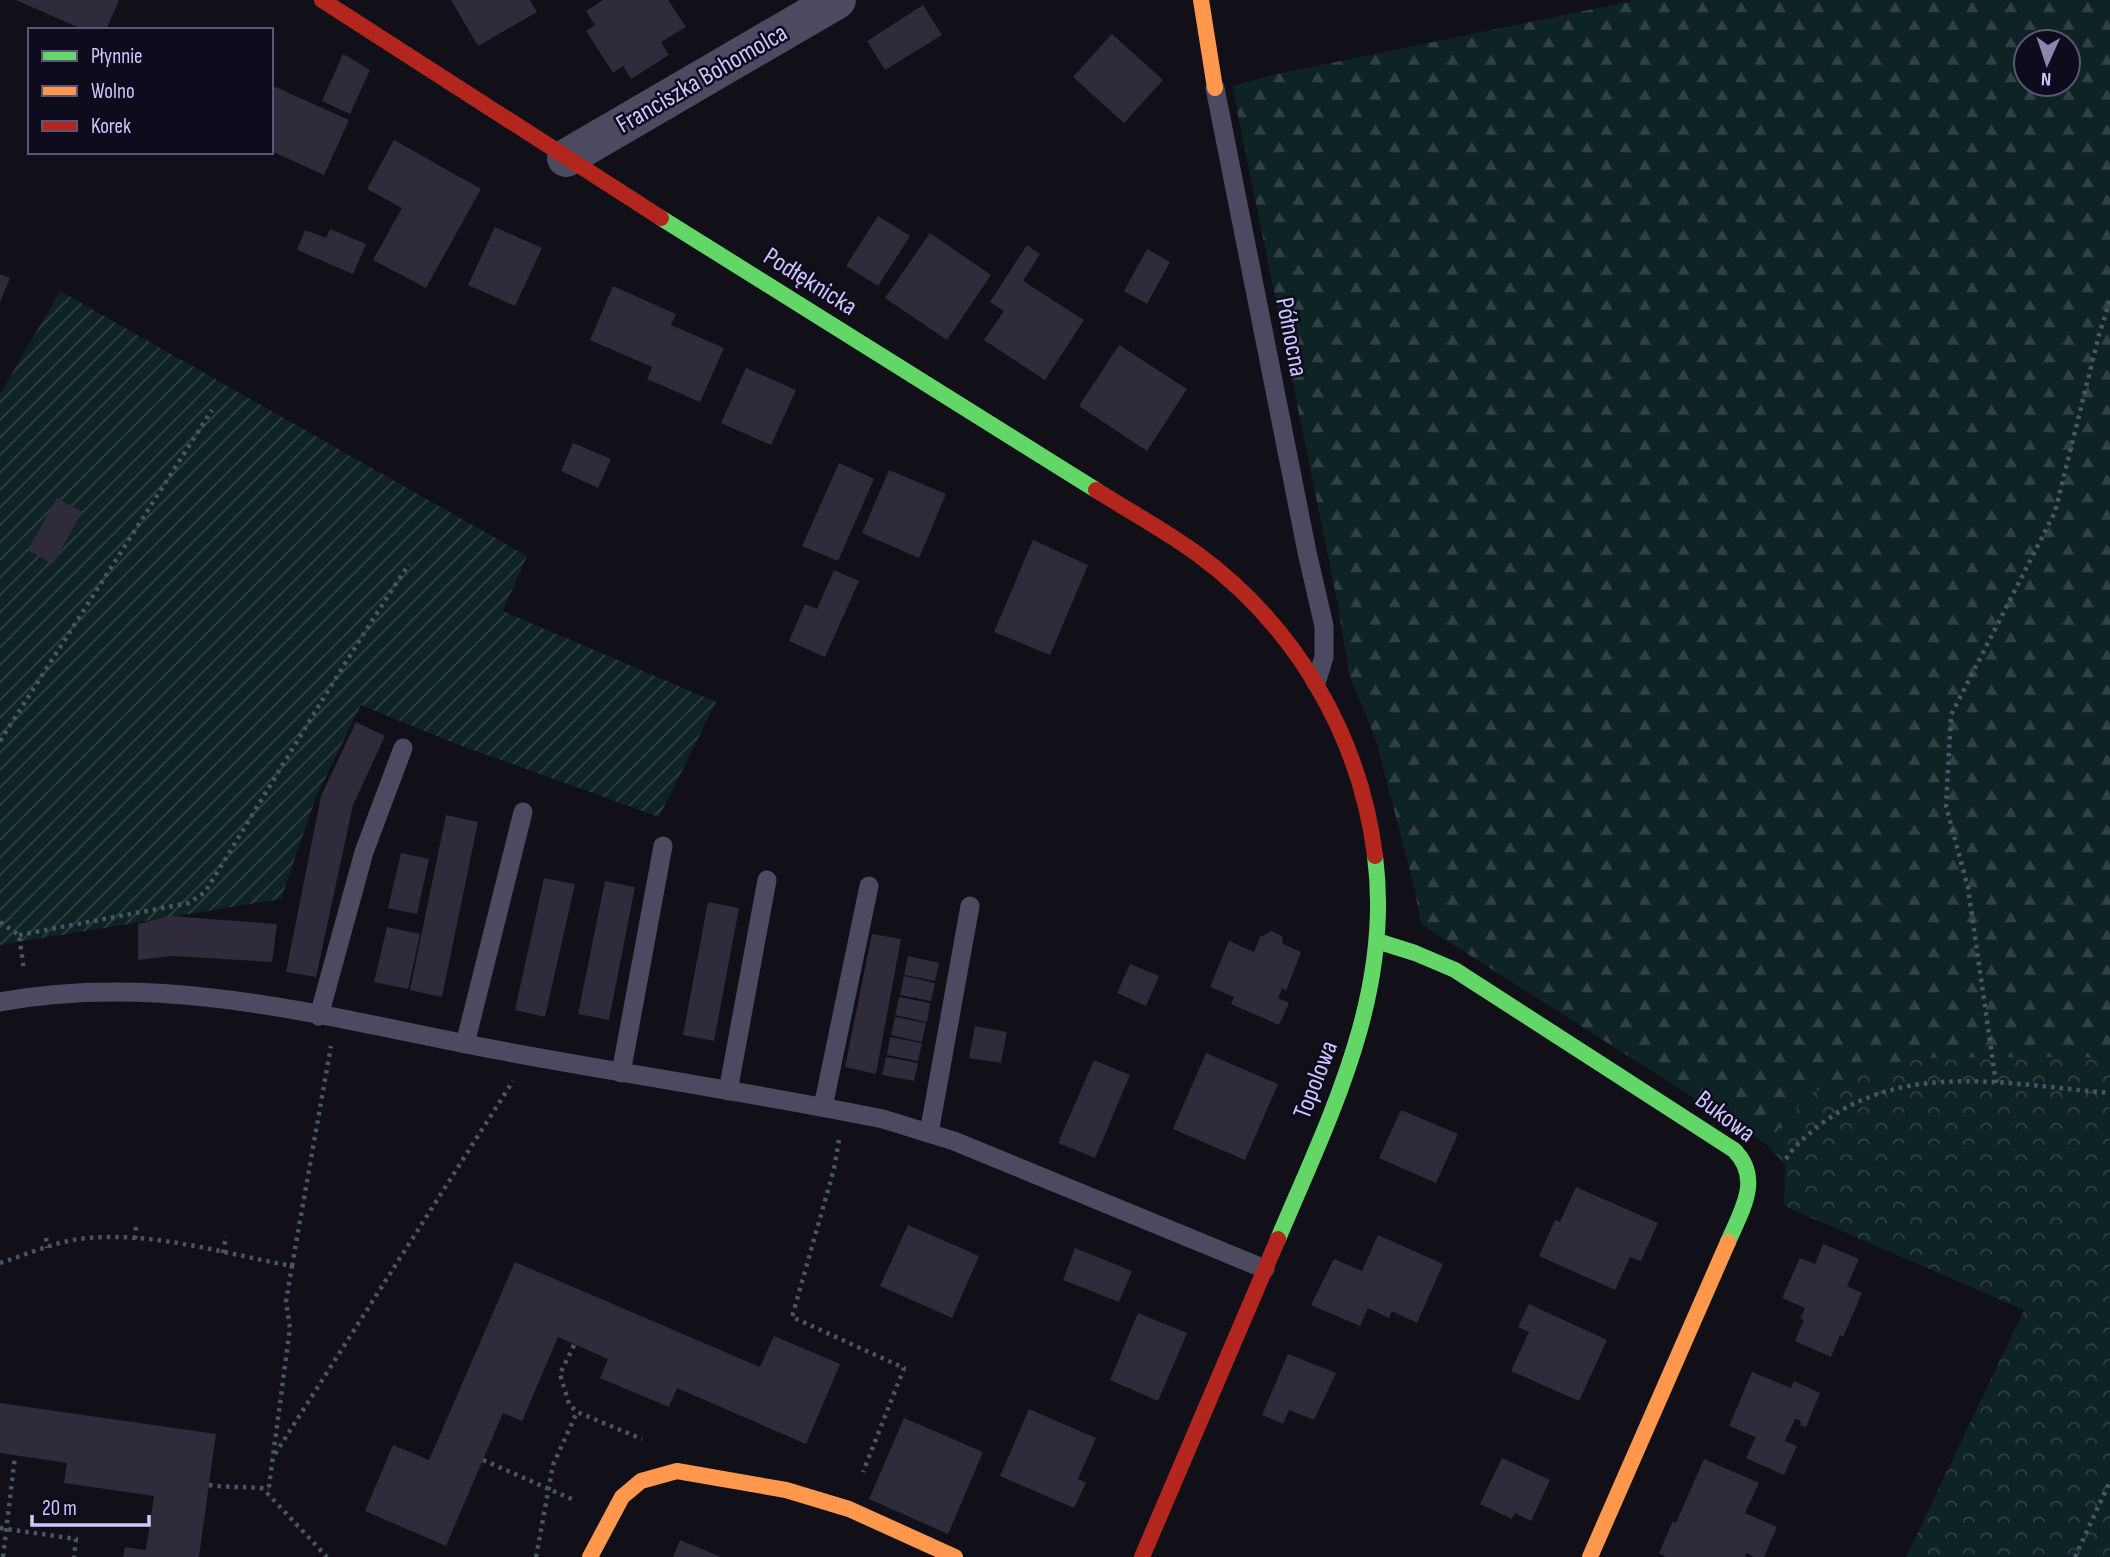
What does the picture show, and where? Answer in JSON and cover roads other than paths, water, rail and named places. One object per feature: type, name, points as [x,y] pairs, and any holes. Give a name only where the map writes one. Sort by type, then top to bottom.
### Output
[{"type":"street","name":"Podłęknicka","points":[[322,0],[566,158],[1196,553],[1265,616]]},
{"type":"street","name":"Franciszka Bohomolca","points":[[566,158],[837,0]]},
{"type":"street","name":"Północna","points":[[1201,0],[1215,88]]},
{"type":"street","name":"Topolowa","points":[[1142,1557],[1354,1054],[1365,1016],[1377,941],[1378,884],[1371,816],[1356,764],[1316,683],[1265,616]]},
{"type":"street","name":"Bukowa","points":[[1377,941],[1455,970],[1726,1143],[1740,1154],[1749,1167],[1750,1182],[1745,1203],[1590,1557]]},
{"type":"street","points":[[590,1557],[622,1497],[641,1481],[677,1471],[786,1490],[849,1509],[955,1557]]},
{"type":"lane","name":"Północna","points":[[1215,88],[1324,626],[1324,657],[1316,683]]},
{"type":"lane","points":[[328,1017],[364,852],[403,748]]},
{"type":"lane","points":[[465,1044],[523,812]]},
{"type":"lane","points":[[621,1073],[663,846]]},
{"type":"lane","points":[[728,1091],[767,880]]},
{"type":"lane","points":[[823,1107],[869,886]]},
{"type":"lane","points":[[929,1133],[970,906]]},
{"type":"lane","points":[[0,1002],[64,993],[155,992],[233,1000],[883,1119],[954,1141],[1265,1269]]}]
